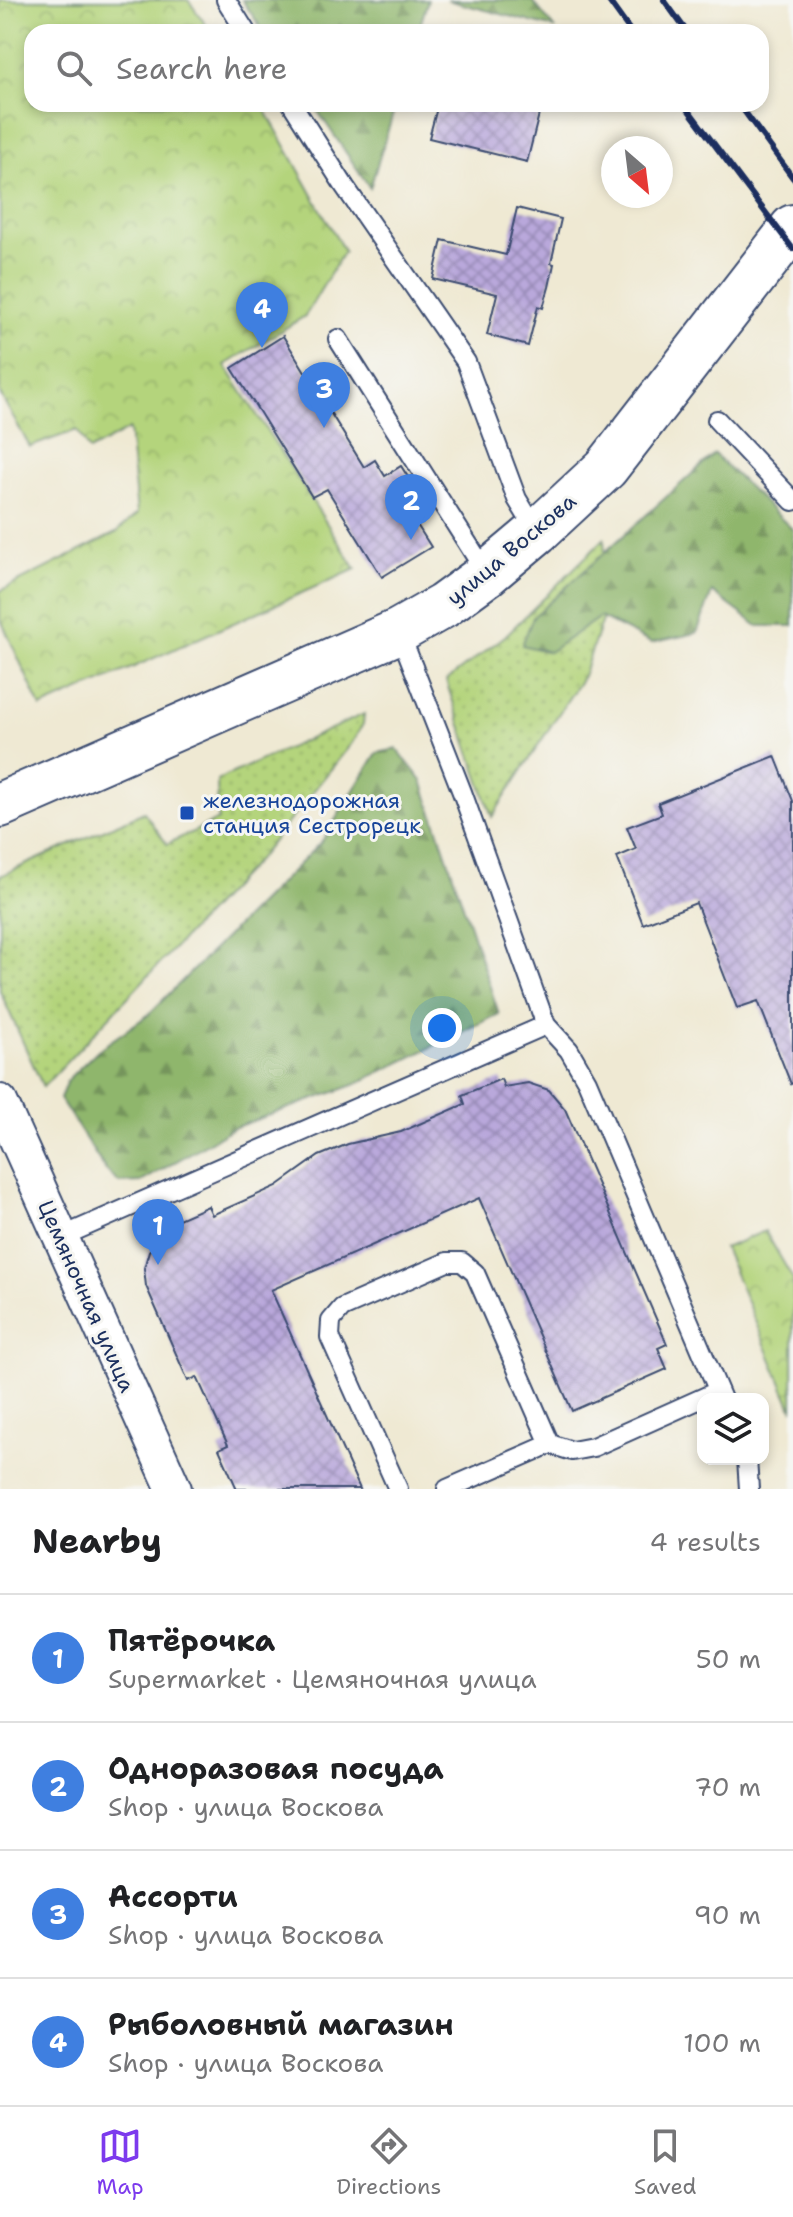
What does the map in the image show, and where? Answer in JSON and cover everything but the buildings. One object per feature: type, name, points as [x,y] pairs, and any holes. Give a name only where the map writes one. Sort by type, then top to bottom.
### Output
[{"type":"main road","name":"улица Воскова","points":[[0,805],[399,631],[443,606],[487,574],[606,468],[793,227]]},
{"type":"street","name":"Цемяночная улица","points":[[0,1102],[174,1489]]},
{"type":"lane","points":[[226,0],[241,24]]},
{"type":"lane","points":[[297,112],[466,362],[517,499],[537,532]]},
{"type":"lane","points":[[338,339],[487,574]]},
{"type":"lane","points":[[717,420],[793,501]]},
{"type":"lane","points":[[399,631],[462,792],[546,1025],[569,1050],[587,1081],[719,1393]]},
{"type":"lane","points":[[61,1237],[546,1025]]},
{"type":"lane","points":[[398,1489],[330,1337],[331,1321],[342,1308],[447,1262],[462,1262],[475,1273],[550,1444]]},
{"type":"lane","points":[[447,1489],[550,1444],[572,1451],[593,1447],[697,1404]]},
{"type":"lane","points":[[747,1465],[749,1489]]},
{"type":"green space","points":[[0,0],[188,0],[205,24],[24,24],[24,112],[266,112],[344,251],[305,316],[225,365],[356,569],[41,708],[0,618],[0,591],[116,533],[137,514],[129,429],[89,451],[77,430],[30,447],[0,394]]},
{"type":"green space","points":[[242,0],[428,0],[420,24],[258,24]]},
{"type":"green space","points":[[447,0],[532,0],[551,24],[539,24]]},
{"type":"green space","points":[[318,112],[394,112],[370,188]]},
{"type":"green space","points":[[714,454],[793,530],[793,626],[758,626],[712,592],[697,633],[651,643],[600,617],[549,652],[522,645],[533,617]]},
{"type":"green space","points":[[604,539],[608,602],[583,676],[492,817],[446,681],[505,636]]},
{"type":"green space","points":[[364,714],[363,724],[352,743],[261,856],[43,1087],[0,991],[0,876],[144,812],[167,844],[218,820],[217,780]]},
{"type":"green space","points":[[397,749],[422,781],[499,1014],[354,1085],[233,1128],[141,1182],[119,1183],[105,1169],[60,1099],[67,1080],[98,1050],[148,1015],[322,841],[377,753]]},
{"type":"green space","points":[[765,1231],[793,1279],[793,1410],[724,1248]]},
{"type":"railway","points":[[608,0],[625,24]]},
{"type":"railway","points":[[664,0],[681,24]]},
{"type":"railway","points":[[690,112],[793,249]]},
{"type":"railway","points":[[745,112],[793,178]]},
{"type":"place","name":"Рыболовный магазин","points":[[262,348]]},
{"type":"place","name":"Ассорти","points":[[324,428]]},
{"type":"place","name":"Одноразовая посуда","points":[[411,540]]},
{"type":"place","name":"железнодорожная станция Сестрорецк","points":[[187,813]]},
{"type":"place","name":"Пятёрочка","points":[[158,1265]]}]
